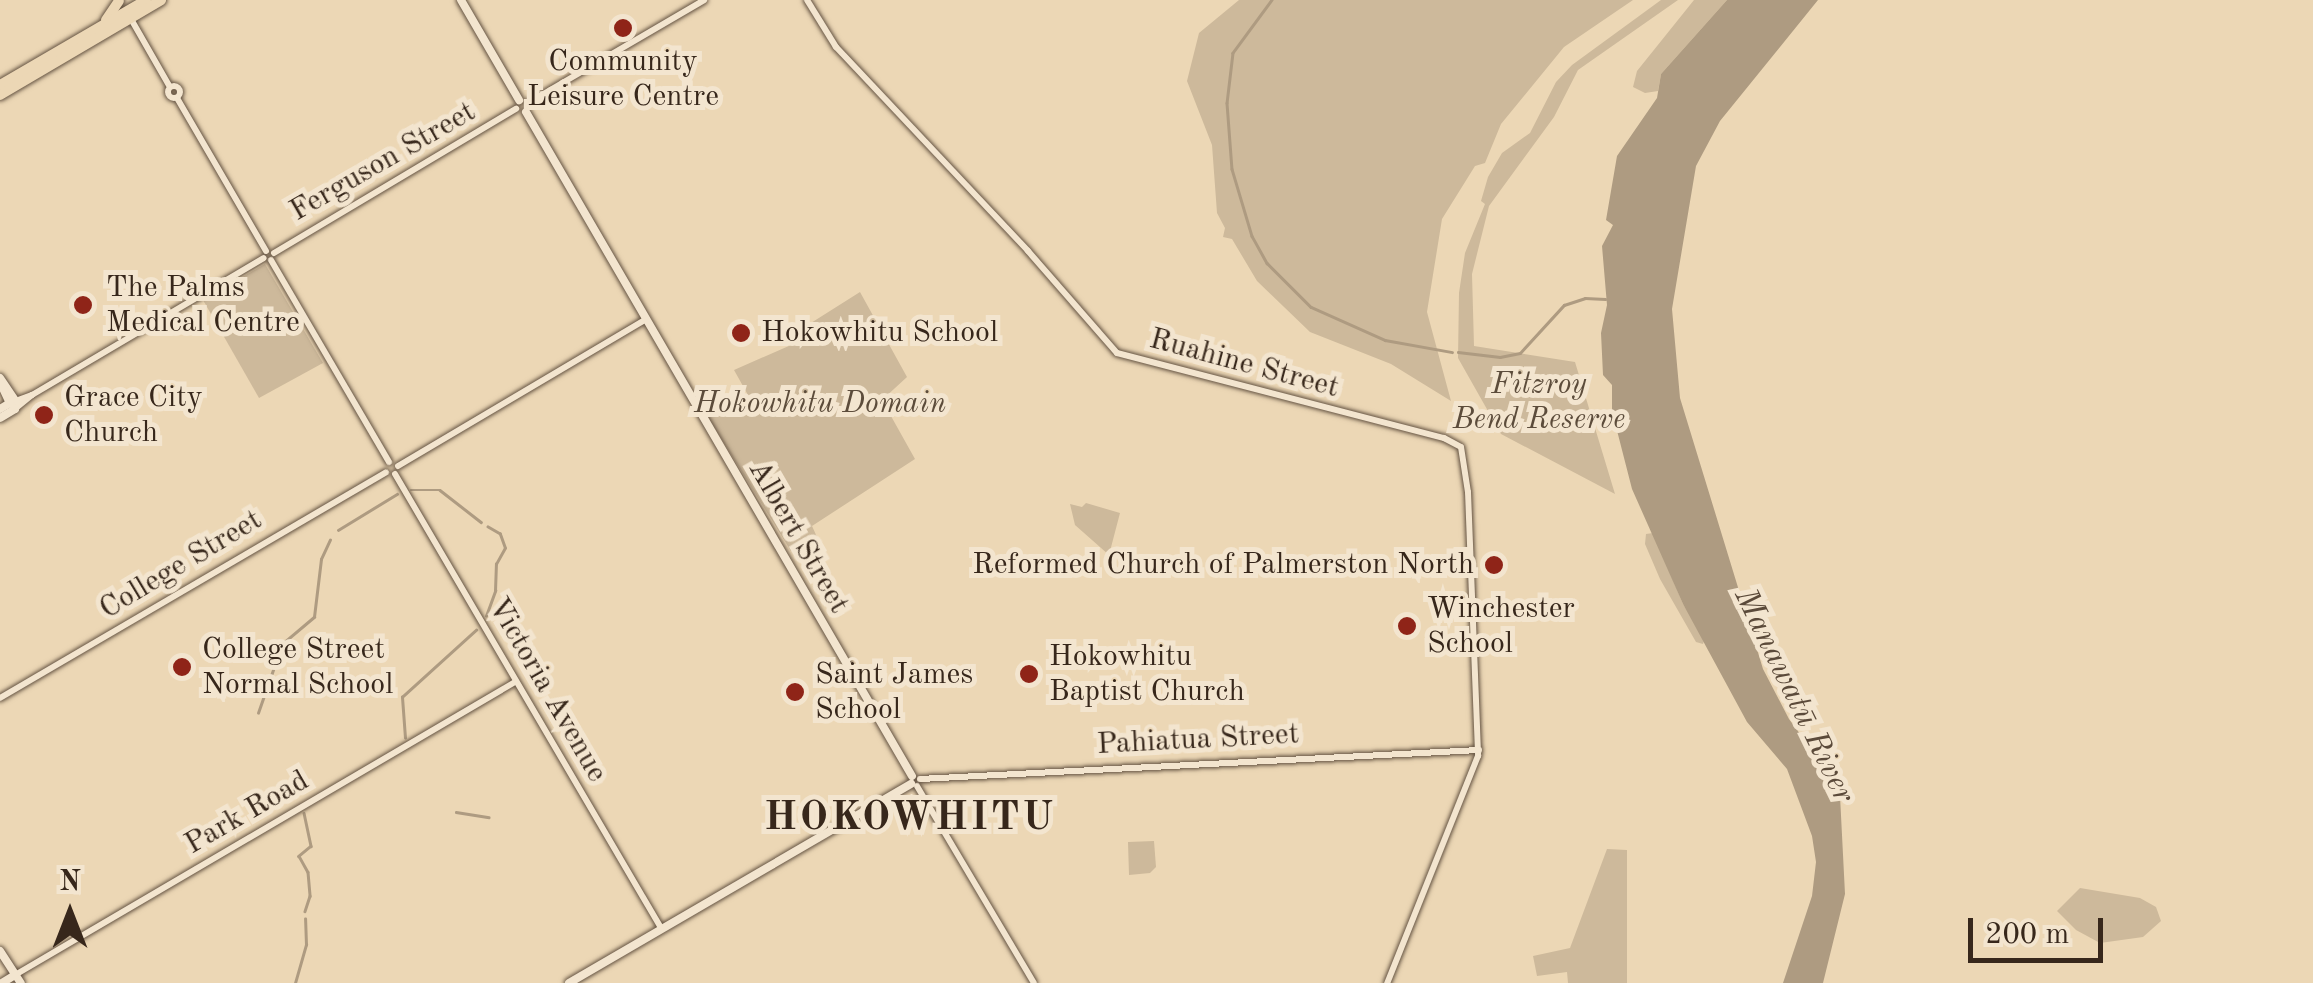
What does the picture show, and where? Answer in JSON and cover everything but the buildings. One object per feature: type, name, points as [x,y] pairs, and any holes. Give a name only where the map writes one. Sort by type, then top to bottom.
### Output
[{"type":"highway","points":[[0,95],[146,0]]},
{"type":"highway","points":[[0,85],[94,31],[161,0]]},
{"type":"highway","points":[[94,31],[119,1]]},
{"type":"main road","name":"Albert Street","points":[[461,0],[915,781]]},
{"type":"main road","points":[[0,380],[13,405]]},
{"type":"main road","name":"Ferguson Street","points":[[0,409],[13,405]]},
{"type":"main road","name":"Ferguson Street","points":[[0,418],[13,405]]},
{"type":"main road","points":[[569,983],[915,781]]},
{"type":"main road","points":[[0,950],[18,979]]},
{"type":"main road","name":"Park Road","points":[[2,983],[18,979]]},
{"type":"street","name":"Ferguson Street","points":[[13,405],[704,0]]},
{"type":"street","name":"Ruahine Street","points":[[807,0],[836,47],[1028,251],[1116,353],[1444,438],[1461,447],[1466,458],[1479,750]]},
{"type":"street","points":[[119,1],[170,87],[179,90],[177,98],[397,470]]},
{"type":"street","points":[[389,462],[386,472],[397,470],[645,320]]},
{"type":"street","name":"Victoria Avenue","points":[[397,470],[515,682],[661,928]]},
{"type":"street","name":"College Street","points":[[0,698],[386,472]]},
{"type":"street","name":"Park Road","points":[[18,979],[515,682]]},
{"type":"street","points":[[1387,983],[1479,750]]},
{"type":"street","name":"Pahiatua Street","points":[[915,781],[1479,750]]},
{"type":"street","name":"Albert Street","points":[[915,781],[1034,983]]},
{"type":"green space","points":[[1239,0],[1633,0],[1564,47],[1501,124],[1485,163],[1475,166],[1442,219],[1427,312],[1451,401],[1391,364],[1310,332],[1257,281],[1232,239],[1223,237],[1225,228],[1217,213],[1212,145],[1187,81],[1199,33]]},
{"type":"green space","name":"Fitzroy Bend Reserve","points":[[1661,0],[1678,0],[1578,70],[1554,117],[1489,206],[1472,274],[1474,346],[1575,362],[1615,494],[1501,434],[1458,358],[1459,293],[1465,253],[1485,204],[1481,201],[1488,177],[1502,153],[1530,133],[1556,82],[1572,65]]},
{"type":"green space","points":[[1694,0],[1727,0],[1661,74],[1658,91],[1645,93],[1633,87],[1637,71]]},
{"type":"green space","points":[[265,264],[323,363],[259,398],[203,300]]},
{"type":"green space","name":"Hokowhitu Domain","points":[[860,292],[907,377],[882,400],[915,459],[812,526],[817,537],[791,551],[708,417],[748,395],[734,370],[807,338],[803,328]]},
{"type":"green space","points":[[1086,503],[1120,513],[1109,555],[1075,525],[1070,504],[1082,507]]},
{"type":"green space","points":[[1653,533],[1683,604],[1705,638],[1703,644],[1696,642],[1660,579],[1645,544],[1646,534]]},
{"type":"green space","points":[[1154,841],[1156,867],[1150,873],[1129,875],[1128,842]]},
{"type":"green space","points":[[1607,849],[1627,850],[1627,983],[1568,983],[1567,972],[1537,976],[1533,956],[1570,948]]},
{"type":"green space","points":[[2080,888],[2140,898],[2156,907],[2161,921],[2143,937],[2100,943],[2076,930],[2057,911]]},
{"type":"shaded area","points":[[1727,0],[1818,0],[1720,121],[1696,166],[1672,309],[1680,398],[1763,669],[1789,719],[1822,764],[1839,776],[1845,894],[1823,983],[1783,983],[1812,896],[1816,862],[1812,836],[1787,769],[1747,722],[1683,604],[1632,489],[1612,411],[1612,385],[1603,375],[1601,333],[1607,305],[1602,246],[1613,225],[1606,220],[1617,156],[1657,98],[1661,74]]},
{"type":"waterway","points":[[1272,0],[1233,53],[1227,103],[1232,169],[1252,236],[1267,263],[1311,307],[1385,340],[1452,352]]},
{"type":"waterway","points":[[1458,352],[1500,357],[1520,353],[1564,305],[1585,298],[1605,299]]},
{"type":"waterway","points":[[411,490],[440,490],[481,522]]},
{"type":"waterway","points":[[338,530],[397,494]]},
{"type":"waterway","points":[[486,616],[495,591],[496,564],[505,548],[500,534],[488,527]]},
{"type":"waterway","points":[[258,713],[282,644],[314,617],[321,559],[330,540]]},
{"type":"waterway","points":[[405,738],[402,697],[476,630]]},
{"type":"waterway","points":[[456,812],[489,817]]},
{"type":"waterway","points":[[304,813],[311,846],[299,856],[308,872],[310,896],[305,911]]},
{"type":"waterway","points":[[295,983],[306,945],[305,919]]},
{"type":"place","name":"Community Leisure Centre","points":[[623,28]]},
{"type":"place","name":"The Palms Medical Centre","points":[[83,305]]},
{"type":"place","name":"Hokowhitu School","points":[[741,333]]},
{"type":"place","name":"Grace City Church","points":[[44,415]]},
{"type":"place","name":"Reformed Church of Palmerston North","points":[[1494,565]]},
{"type":"place","name":"Winchester School","points":[[1407,626]]},
{"type":"place","name":"College Street Normal School","points":[[182,667]]},
{"type":"place","name":"Hokowhitu Baptist Church","points":[[1029,674]]},
{"type":"place","name":"Saint James School","points":[[795,692]]},
{"type":"district","name":"HOKOWHITU","points":[[910,819]]},
{"type":"water label","name":"Manawatū River","points":[[1793,696]]}]
